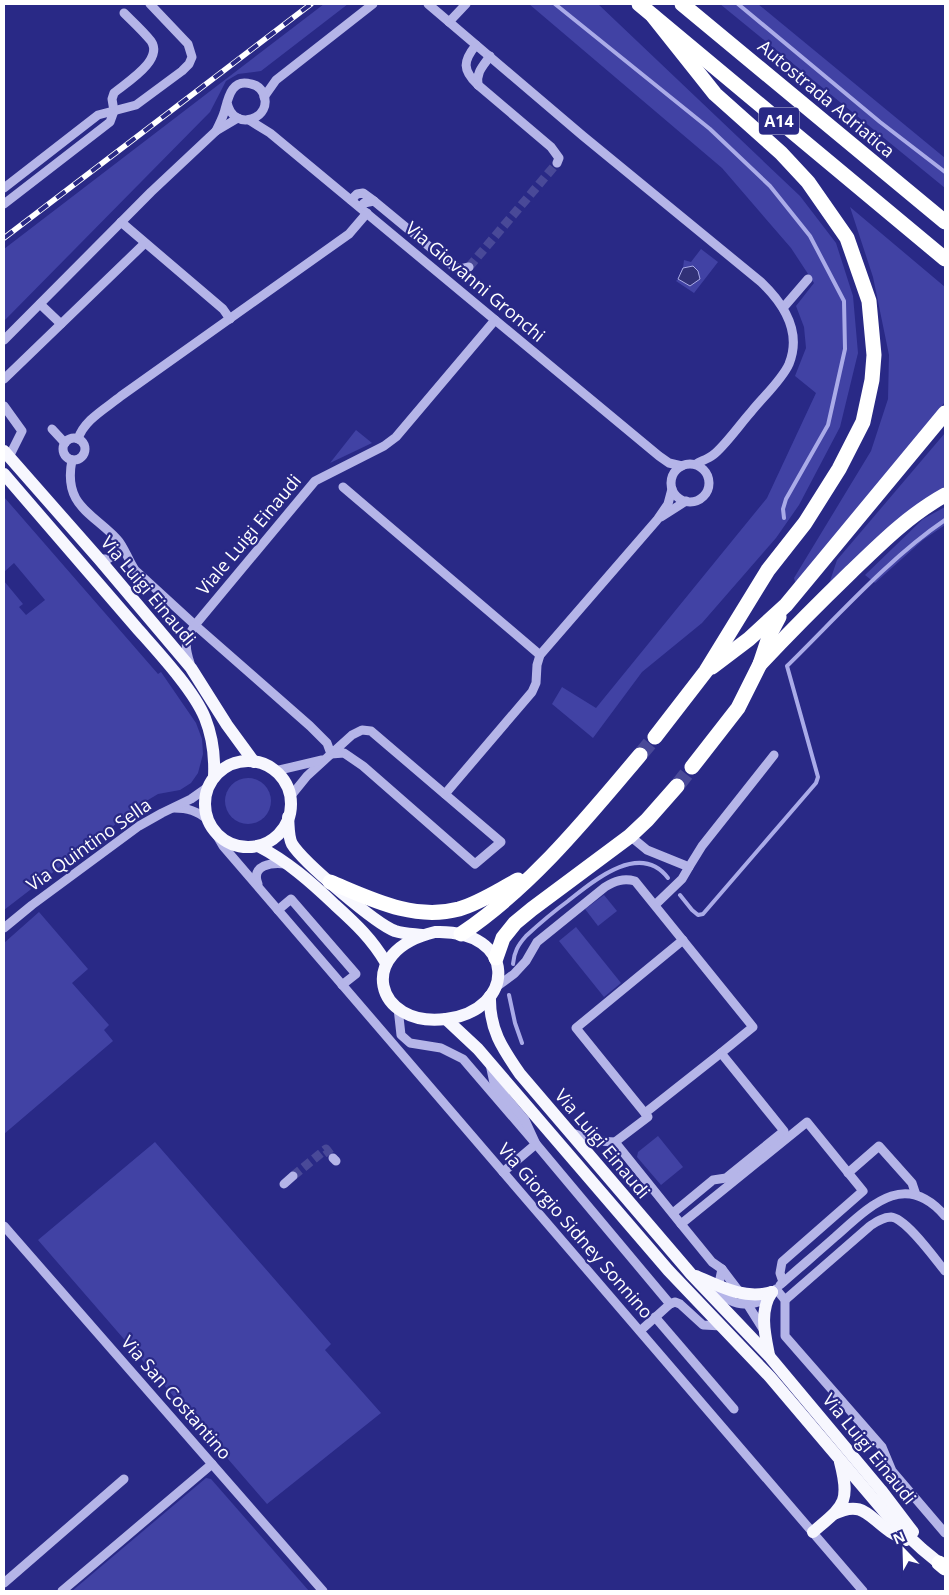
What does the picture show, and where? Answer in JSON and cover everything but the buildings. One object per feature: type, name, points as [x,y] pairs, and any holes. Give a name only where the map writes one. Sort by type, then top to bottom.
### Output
[{"type":"highway","name":"A14","points":[[639,4],[945,259]]},
{"type":"highway","name":"Autostrada Adriatica","points":[[682,4],[945,222]]},
{"type":"highway","points":[[653,16],[715,94],[781,153],[824,202],[847,238],[869,301],[874,355],[872,380],[863,422],[834,477],[805,523],[768,570],[706,671],[655,737]]},
{"type":"highway","points":[[923,203],[945,217]]},
{"type":"highway","points":[[706,671],[749,639],[786,605],[945,413]]},
{"type":"highway","points":[[760,664],[887,537],[924,507],[945,495]]},
{"type":"highway","points":[[692,767],[738,708],[760,664],[770,634],[786,605]]},
{"type":"highway","points":[[461,934],[499,906],[535,871],[584,820],[640,755]]},
{"type":"highway","points":[[496,958],[503,938],[515,923],[630,836],[648,820],[677,786]]},
{"type":"highway","points":[[330,882],[396,908],[438,913],[461,908],[483,899],[535,871]]},
{"type":"main road","name":"Via Luigi Einaudi","points":[[6,454],[99,559],[191,668],[227,725],[254,762]]},
{"type":"main road","name":"Via Luigi Einaudi","points":[[4,474],[160,655],[195,700],[204,717],[215,754],[211,782],[205,803],[208,820],[216,834]]},
{"type":"main road","points":[[211,782],[220,772],[232,764],[254,762],[275,771],[284,783],[290,797],[288,817],[289,833],[293,845],[330,882],[370,915],[395,931],[422,935]]},
{"type":"main road","points":[[216,834],[235,845],[243,847],[258,846],[277,836],[286,824],[288,817]]},
{"type":"main road","points":[[258,846],[290,865],[320,890],[367,935],[377,947],[386,963]]},
{"type":"main road","points":[[493,992],[482,1004],[471,1011],[446,1019],[420,1018],[398,1008],[391,1002],[383,983],[383,973],[386,963],[399,948],[422,935],[435,932],[461,934],[483,943],[496,958]]},
{"type":"main road","name":"Via Luigi Einaudi","points":[[496,958],[498,978],[489,1013],[494,1032],[520,1074],[691,1274],[769,1356],[942,1565]]},
{"type":"main road","name":"Via Luigi Einaudi","points":[[446,1019],[489,1061],[668,1270],[770,1377],[894,1522],[942,1565]]},
{"type":"main road","points":[[691,1274],[718,1285],[744,1299],[772,1293]]},
{"type":"main road","points":[[769,1356],[764,1310],[772,1293]]},
{"type":"main road","points":[[813,1532],[834,1514],[841,1505],[846,1489],[839,1457]]},
{"type":"main road","points":[[834,1514],[847,1509],[863,1510],[888,1530],[922,1549]]},
{"type":"street","points":[[4,188],[98,115],[136,105],[189,64],[192,57],[188,44],[150,4]]},
{"type":"street","name":"Via Giovanni Gronchi","points":[[270,133],[265,125],[262,112],[265,102],[264,97],[276,80],[374,4]]},
{"type":"street","points":[[428,4],[583,136],[761,282],[775,296],[783,308],[792,331],[792,350],[788,364],[777,381],[714,454],[696,464],[686,464],[677,469],[672,478],[672,489],[668,504],[657,520],[540,655],[537,665],[536,683],[532,692],[445,794]]},
{"type":"street","points":[[449,22],[466,4]]},
{"type":"street","points":[[4,204],[110,122],[114,111],[112,99],[114,93],[147,66],[153,58],[154,50],[151,42],[124,13]]},
{"type":"street","points":[[476,45],[469,54],[466,64],[468,74],[478,85],[552,147],[559,158],[557,164]]},
{"type":"street","points":[[478,85],[478,72],[490,56]]},
{"type":"street","points":[[216,131],[228,97],[234,87],[245,83],[276,80]]},
{"type":"street","points":[[250,83],[259,88],[264,97]]},
{"type":"street","points":[[4,340],[121,222],[216,131],[238,118],[230,112],[227,102]]},
{"type":"street","points":[[249,120],[262,112]]},
{"type":"street","name":"Via Giovanni Gronchi","points":[[238,118],[249,120],[270,133],[659,456],[669,463],[682,466]]},
{"type":"street","points":[[351,200],[357,194],[363,193],[454,267],[460,269],[469,267]]},
{"type":"street","points":[[78,439],[80,431],[86,423],[120,396],[348,234],[369,201],[374,201]]},
{"type":"street","points":[[121,222],[223,309],[230,319]]},
{"type":"street","points":[[4,379],[145,243]]},
{"type":"street","points":[[783,308],[808,279]]},
{"type":"street","points":[[40,304],[61,324]]},
{"type":"street","name":"Viale Luigi Einaudi","points":[[191,668],[185,647],[195,626],[315,481],[384,446],[396,437],[495,320]]},
{"type":"street","points":[[4,406],[22,431],[6,454]]},
{"type":"street","points":[[52,429],[66,443]]},
{"type":"street","points":[[71,439],[78,439],[84,444],[85,451],[79,459],[72,460],[64,453],[64,446],[71,439]]},
{"type":"street","points":[[657,520],[686,501],[697,500],[706,494],[709,488],[708,476],[714,454]]},
{"type":"street","name":"Via Giovanni Gronchi","points":[[659,456],[672,478]]},
{"type":"street","points":[[72,460],[69,480],[75,498],[89,515],[117,539],[127,560],[135,570],[195,626],[314,730],[327,743],[328,756]]},
{"type":"street","points":[[696,464],[706,471],[708,476]]},
{"type":"street","points":[[343,487],[540,655]]},
{"type":"street","points":[[672,489],[680,498],[686,501]]},
{"type":"street","points":[[99,559],[108,558],[123,550]]},
{"type":"street","points":[[275,771],[303,766],[328,756],[344,754],[363,766],[475,864],[501,842],[371,731],[362,730],[358,732],[328,756],[307,776],[290,797]]},
{"type":"street","points":[[655,905],[682,879],[702,846],[774,755]]},
{"type":"street","name":"Via Quintino Sella","points":[[4,928],[111,846],[151,818],[191,799],[211,782]]},
{"type":"street","name":"Via Quintino Sella","points":[[171,808],[193,810],[208,820]]},
{"type":"street","name":"Via Giorgio Sidney Sonnino","points":[[216,834],[222,846],[863,1591]]},
{"type":"street","points":[[630,836],[647,850],[689,867]]},
{"type":"street","points":[[262,891],[257,882],[257,872],[263,867],[274,863],[290,865]]},
{"type":"street","points":[[493,992],[526,961],[537,942],[610,884],[626,879],[635,881],[753,1027],[722,1055],[615,1142],[597,1141],[569,1133]]},
{"type":"street","points":[[278,910],[291,900],[356,974],[342,985]]},
{"type":"street","points":[[647,1115],[576,1028],[684,940]]},
{"type":"street","points":[[398,1008],[401,1035],[410,1043],[441,1048],[463,1059],[670,1304]]},
{"type":"street","points":[[673,1213],[713,1180],[726,1178],[784,1131],[722,1055]]},
{"type":"street","points":[[489,1061],[494,1083],[525,1120],[536,1144]]},
{"type":"street","points":[[681,1224],[807,1122],[863,1191],[782,1262],[780,1273],[784,1282]]},
{"type":"street","points":[[615,1142],[712,1262],[722,1269],[765,1331]]},
{"type":"street","points":[[504,1172],[536,1144]]},
{"type":"street","points":[[848,1173],[879,1146],[912,1183],[916,1195]]},
{"type":"street","points":[[284,1184],[293,1176]]},
{"type":"street","points":[[785,1300],[772,1293],[869,1207],[888,1196],[901,1194],[916,1195],[937,1207],[945,1216]]},
{"type":"street","points":[[945,1271],[904,1222],[889,1217],[870,1226],[785,1300],[785,1336],[882,1447],[892,1471],[945,1533]]},
{"type":"street","name":"Via San Costantino","points":[[4,1226],[323,1591]]},
{"type":"street","points":[[718,1285],[722,1269]]},
{"type":"street","points":[[640,1331],[670,1304],[675,1302],[680,1304],[703,1325],[722,1326]]},
{"type":"street","points":[[655,1317],[734,1409]]},
{"type":"street","points":[[62,1591],[212,1464]]},
{"type":"street","points":[[4,1583],[124,1479]]},
{"type":"shaded area","points":[[324,4],[348,4],[261,71],[238,74],[226,81],[210,112],[4,321],[4,249]]},
{"type":"shaded area","points":[[529,4],[598,4],[800,196],[836,243],[853,296],[858,353],[840,427],[799,505],[776,538],[702,623],[642,672],[593,738],[552,704],[562,687],[596,708],[767,498],[816,393],[795,376],[806,348],[804,327],[796,306],[814,283],[791,248],[722,168]]},
{"type":"shaded area","points":[[720,4],[758,4],[945,158],[945,188]]},
{"type":"shaded area","points":[[850,207],[945,287],[945,402],[796,585],[794,578],[871,451],[888,399],[889,355],[873,277]]},
{"type":"shaded area","points":[[701,249],[718,262],[694,293],[676,281],[678,279],[690,286],[693,266],[683,268],[684,260],[691,262]]},
{"type":"shaded area","points":[[693,266],[698,271],[700,279],[690,286],[678,279],[683,268]]},
{"type":"shaded area","points":[[356,430],[372,443],[330,463]]},
{"type":"shaded area","points":[[945,433],[945,486],[829,584],[837,560]]},
{"type":"shaded area","points":[[4,497],[158,674],[161,672],[196,723],[202,739],[203,754],[198,773],[191,783],[180,790],[158,794],[143,803],[4,910],[4,581],[23,604],[19,607],[26,615],[45,600],[14,563],[4,572]]},
{"type":"shaded area","points":[[945,507],[945,525],[923,540],[875,583],[865,575],[923,519]]},
{"type":"shaded area","points":[[248,778],[261,782],[267,788],[271,801],[267,814],[261,820],[248,824],[235,820],[229,814],[225,801],[229,788],[235,782]]},
{"type":"shaded area","points":[[604,895],[617,911],[598,926],[585,909]]},
{"type":"shaded area","points":[[39,912],[88,969],[72,983],[109,1025],[104,1030],[113,1041],[4,1134],[4,943]]},
{"type":"shaded area","points":[[576,927],[621,983],[604,997],[559,941]]},
{"type":"shaded area","points":[[658,1136],[683,1167],[661,1185],[637,1157],[638,1152]]},
{"type":"shaded area","points":[[155,1142],[331,1344],[325,1350],[381,1413],[267,1504],[38,1240]]},
{"type":"shaded area","points":[[206,1478],[211,1479],[309,1591],[72,1591]]},
{"type":"waterway","points":[[555,4],[710,129],[770,186],[810,236],[844,301],[845,349],[828,425],[786,499],[783,509],[784,518]]},
{"type":"waterway","points":[[738,4],[880,122],[945,172]]},
{"type":"waterway","points":[[680,895],[698,915],[703,914],[816,783],[818,777],[787,666],[883,570],[924,535],[945,520]]},
{"type":"waterway","points":[[513,964],[517,949],[526,936],[557,909],[603,875],[617,868],[644,863],[657,868],[668,878]]},
{"type":"waterway","points":[[509,995],[515,1023],[522,1043]]},
{"type":"tunnel","points":[[469,267],[557,163]]},
{"type":"tunnel","points":[[640,755],[655,737]]},
{"type":"tunnel","points":[[677,786],[692,767]]},
{"type":"tunnel","points":[[293,1176],[326,1149],[333,1158]]},
{"type":"railway","points":[[4,238],[311,4]]}]
